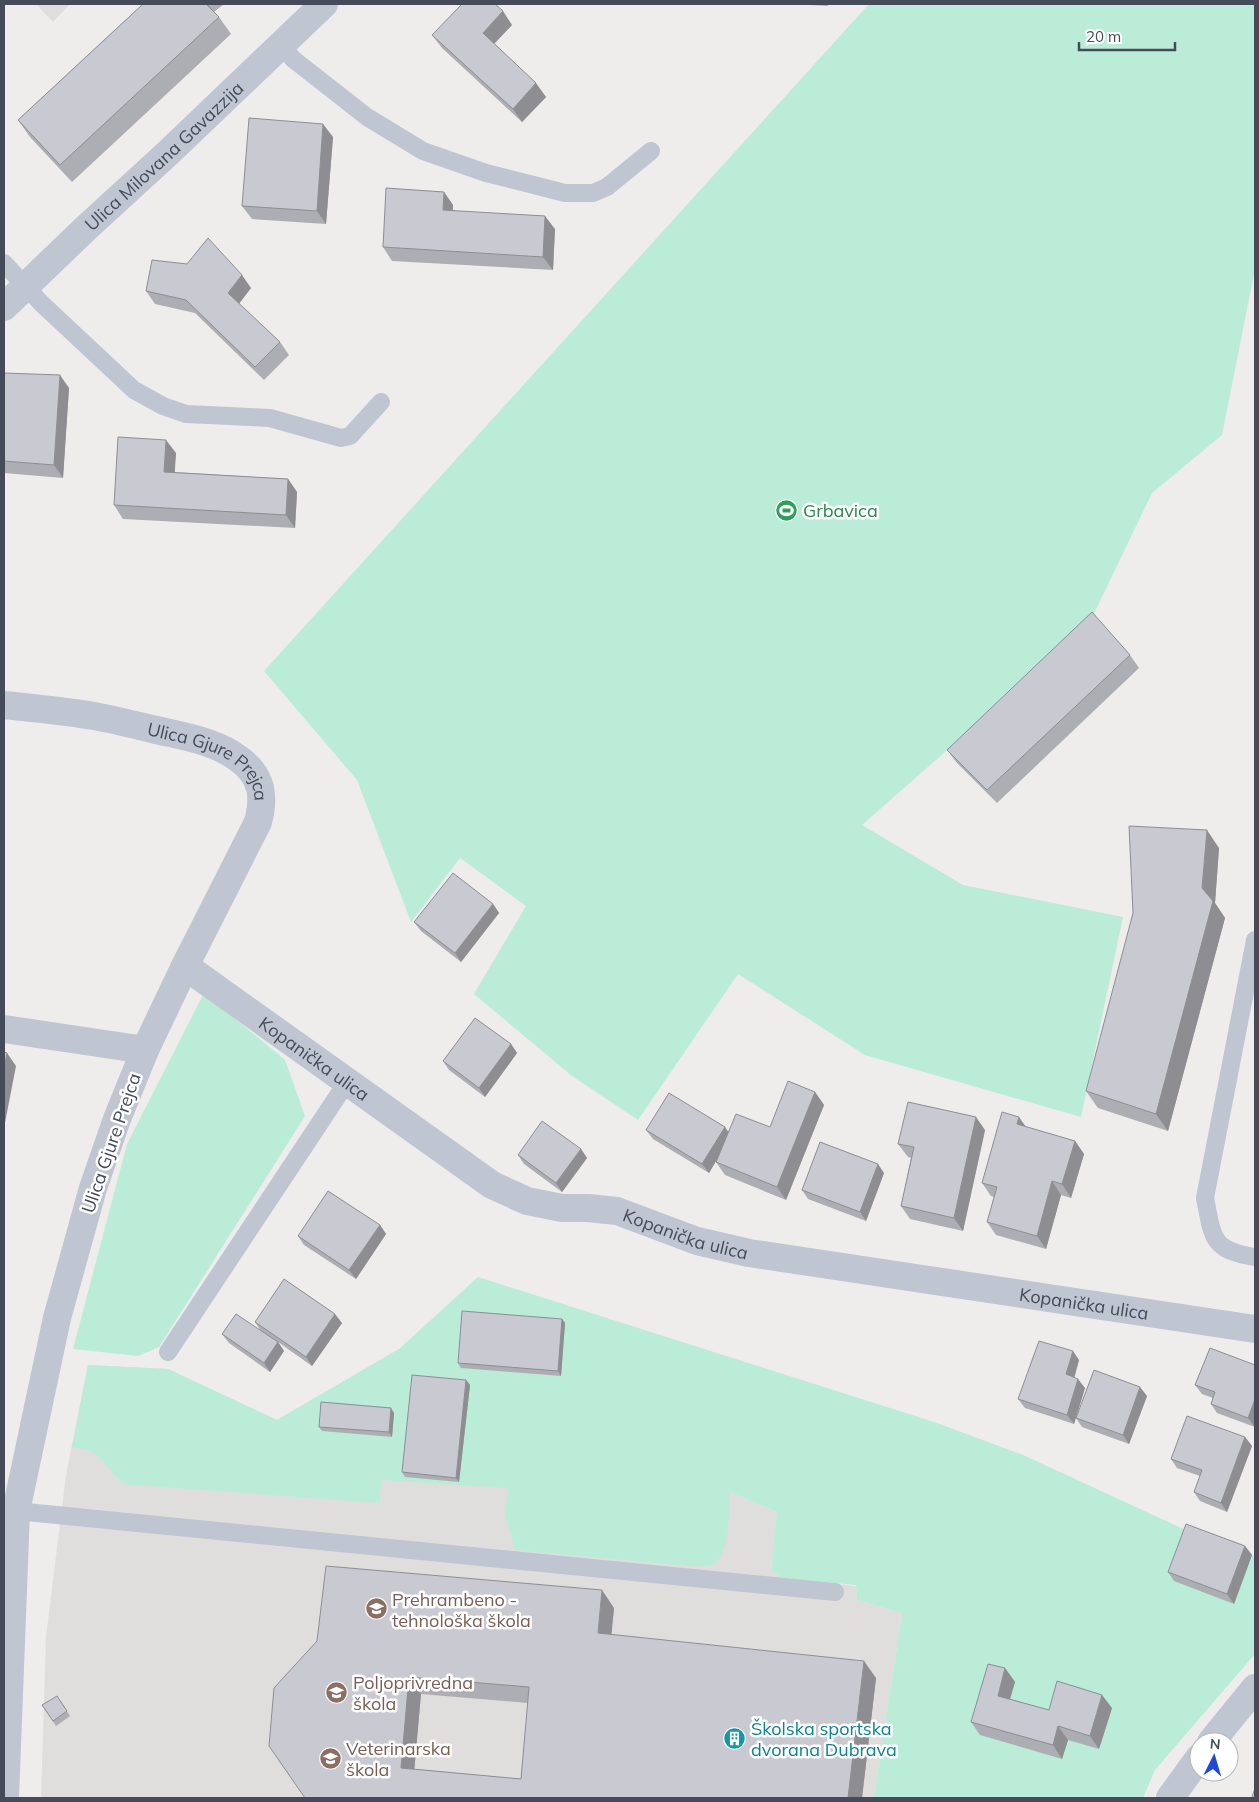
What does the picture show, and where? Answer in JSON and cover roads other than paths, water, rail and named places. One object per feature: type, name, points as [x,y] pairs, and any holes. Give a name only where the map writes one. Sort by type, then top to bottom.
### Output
[{"type":"street","name":"Ulica Milovana Gavazzija","points":[[4,308],[324,4]]},
{"type":"street","name":"Ulica Gjure Prejca","points":[[4,705],[94,716],[193,739],[228,751],[240,759],[257,779],[262,792],[262,807],[258,822],[145,1050],[117,1119],[74,1254],[57,1318],[16,1511],[4,1798]]},
{"type":"street","name":"Kopanička ulica","points":[[185,966],[492,1185],[527,1201],[562,1208],[618,1211],[697,1241],[749,1253],[1255,1328]]},
{"type":"street","points":[[4,1029],[145,1050]]},
{"type":"street","points":[[1218,1732],[1255,1688]]},
{"type":"street","points":[[1176,1797],[1189,1775]]},
{"type":"lane","points":[[281,45],[293,59],[367,117],[423,150],[486,172],[564,193],[593,193],[607,187],[651,151]]},
{"type":"lane","points":[[4,263],[41,303],[134,390],[163,406],[186,414],[270,418],[341,438],[350,436],[381,402]]},
{"type":"lane","points":[[1255,940],[1205,1198],[1212,1232],[1222,1247],[1237,1254],[1255,1258]]},
{"type":"lane","points":[[168,1352],[347,1082]]},
{"type":"lane","points":[[16,1511],[835,1592]]},
{"type":"place","name":"Grbavica","points":[[787,510]]},
{"type":"place","name":"Prehrambeno - tehnološka škola","points":[[376,1609]]},
{"type":"place","name":"Poljoprivredna škola","points":[[337,1692]]},
{"type":"place","name":"Školska sportska dvorana Dubrava","points":[[735,1738]]},
{"type":"place","name":"Veterinarska škola","points":[[330,1758]]}]
